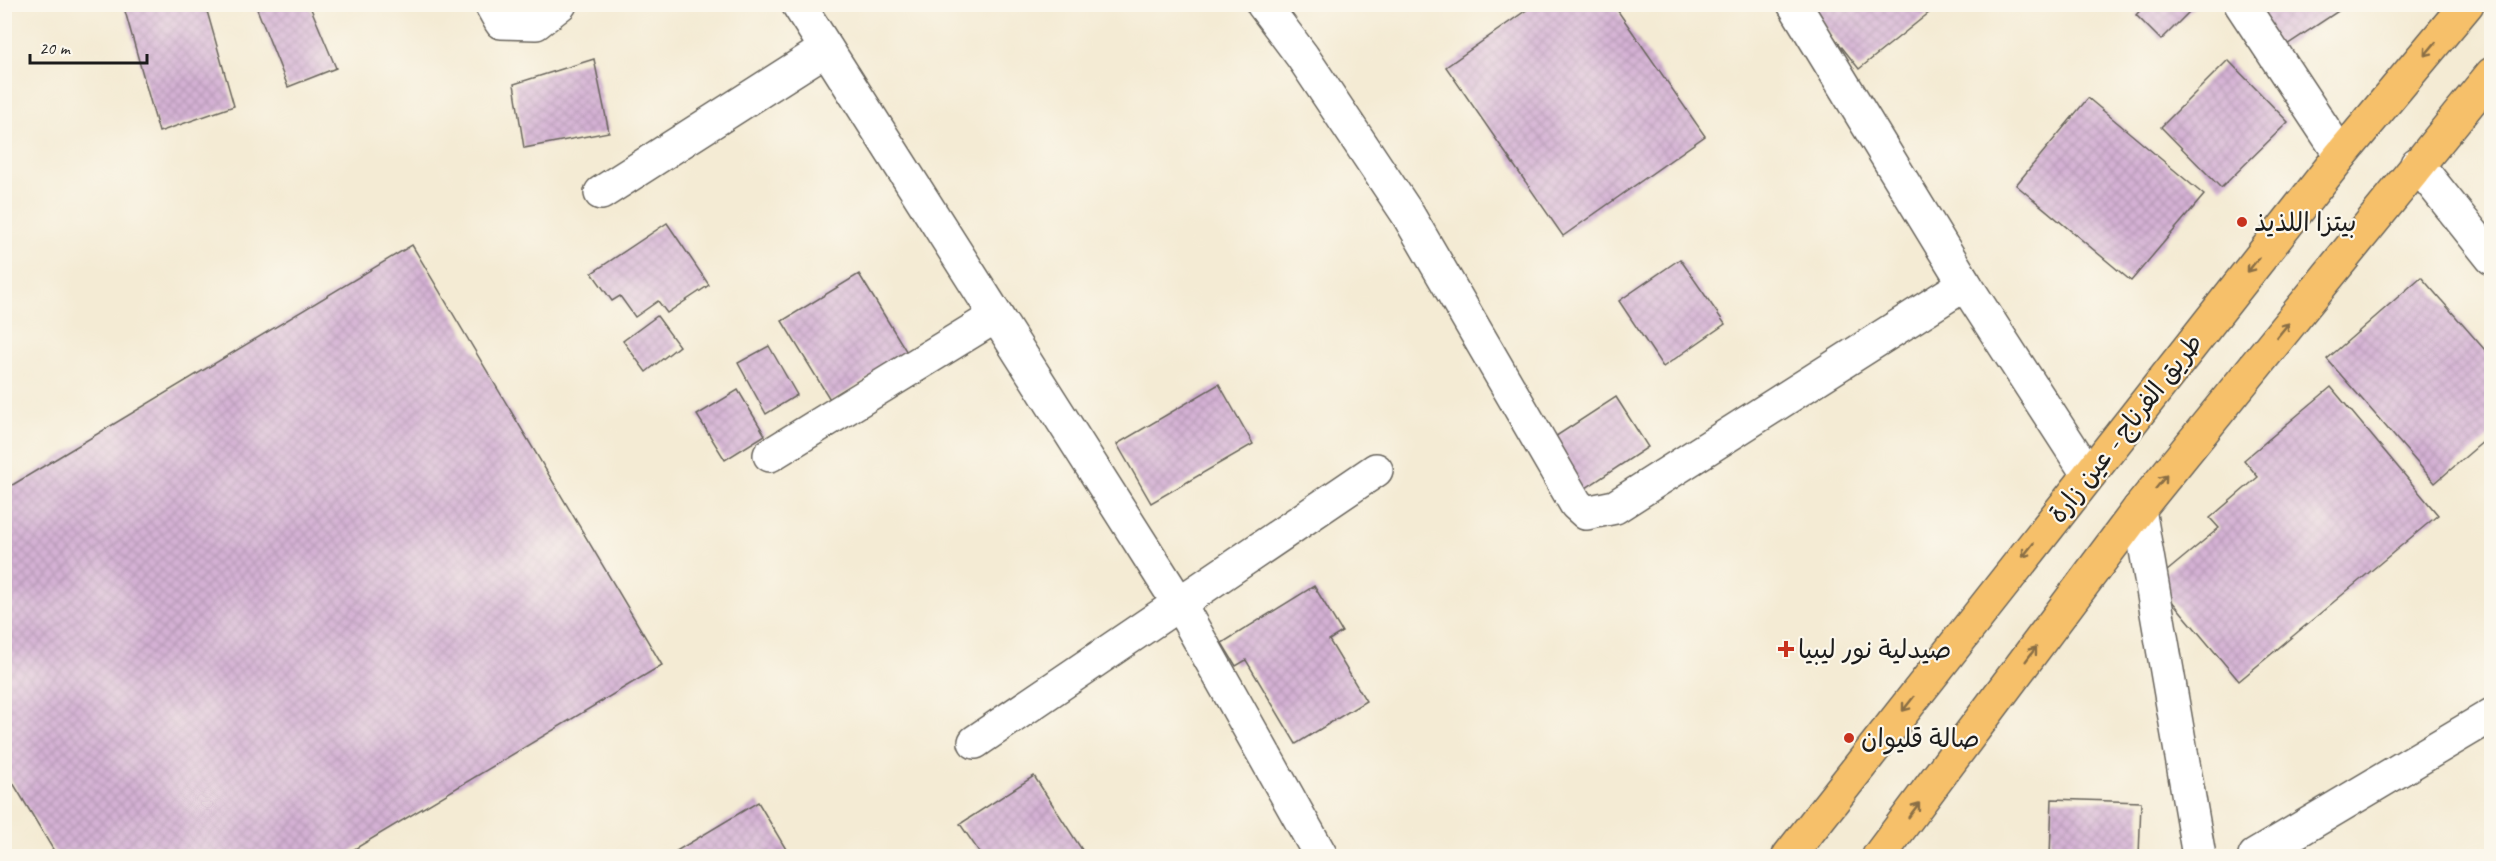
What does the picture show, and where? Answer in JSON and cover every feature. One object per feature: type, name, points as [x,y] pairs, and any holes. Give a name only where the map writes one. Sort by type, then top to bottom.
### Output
[{"type":"main road","name":"طريق الفرناج - عين زارة","points":[[1789,856],[2341,155],[2467,4]]},
{"type":"main road","points":[[1879,856],[2139,509],[2492,74]]},
{"type":"street","points":[[491,4],[501,22],[536,23],[560,4]]},
{"type":"street","points":[[798,4],[1180,605],[1321,856]]},
{"type":"street","points":[[1263,4],[1302,56],[1407,213],[1576,504],[1586,513],[1615,507],[1965,284]]},
{"type":"street","points":[[1794,4],[1965,284],[2088,474]]},
{"type":"street","points":[[2241,4],[2341,155]]},
{"type":"street","points":[[601,193],[826,49]]},
{"type":"street","points":[[2417,164],[2492,258]]},
{"type":"street","points":[[770,455],[996,316]]},
{"type":"street","points":[[975,742],[1376,470]]},
{"type":"street","points":[[2139,509],[2199,856]]},
{"type":"street","points":[[2254,856],[2492,715]]},
{"type":"building","points":[[123,4],[205,4],[234,106],[159,132]]},
{"type":"building","points":[[255,4],[309,4],[336,68],[288,87]]},
{"type":"building","points":[[1535,4],[1613,4],[1705,136],[1563,236],[1446,67]]},
{"type":"building","points":[[1808,4],[1940,4],[1859,69]]},
{"type":"building","points":[[2146,4],[2193,4],[2195,6],[2161,40],[2136,15]]},
{"type":"building","points":[[2246,4],[2349,4],[2276,52]]},
{"type":"building","points":[[594,59],[609,132],[524,148],[514,84]]},
{"type":"building","points":[[2228,60],[2288,122],[2221,188],[2161,127]]},
{"type":"building","points":[[2088,98],[2204,195],[2131,281],[2016,185]]},
{"type":"building","points":[[667,223],[709,285],[667,313],[658,301],[635,317],[620,296],[612,301],[592,273]]},
{"type":"building","points":[[412,245],[662,665],[343,856],[57,856],[4,768],[4,490]]},
{"type":"building","points":[[1680,259],[1725,324],[1663,367],[1619,301]]},
{"type":"building","points":[[859,274],[908,354],[831,401],[782,321]]},
{"type":"building","points":[[2421,277],[2492,358],[2492,434],[2435,483],[2327,359]]},
{"type":"building","points":[[657,316],[679,346],[646,372],[623,341]]},
{"type":"building","points":[[769,346],[797,395],[766,414],[738,363]]},
{"type":"building","points":[[1219,384],[1253,444],[1151,503],[1117,444]]},
{"type":"building","points":[[2331,387],[2438,515],[2239,681],[2155,581],[2219,528],[2210,518],[2258,477],[2244,460]]},
{"type":"building","points":[[738,390],[765,435],[725,460],[697,415]]},
{"type":"building","points":[[1616,397],[1648,447],[1577,494],[1544,444]]},
{"type":"building","points":[[1314,586],[1342,632],[1329,640],[1366,701],[1296,744],[1246,660],[1236,666],[1222,643]]},
{"type":"building","points":[[1034,776],[1086,856],[982,856],[960,824]]},
{"type":"building","points":[[2052,799],[2141,802],[2139,856],[2050,856]]},
{"type":"building","points":[[758,802],[790,856],[668,856]]},
{"type":"place","name":"بيتزا اللذيذ","points":[[2242,222]]},
{"type":"place","name":"صيدلية نور ليبيا","points":[[1786,649]]},
{"type":"place","name":"صالة قليوان","points":[[1849,738]]}]
